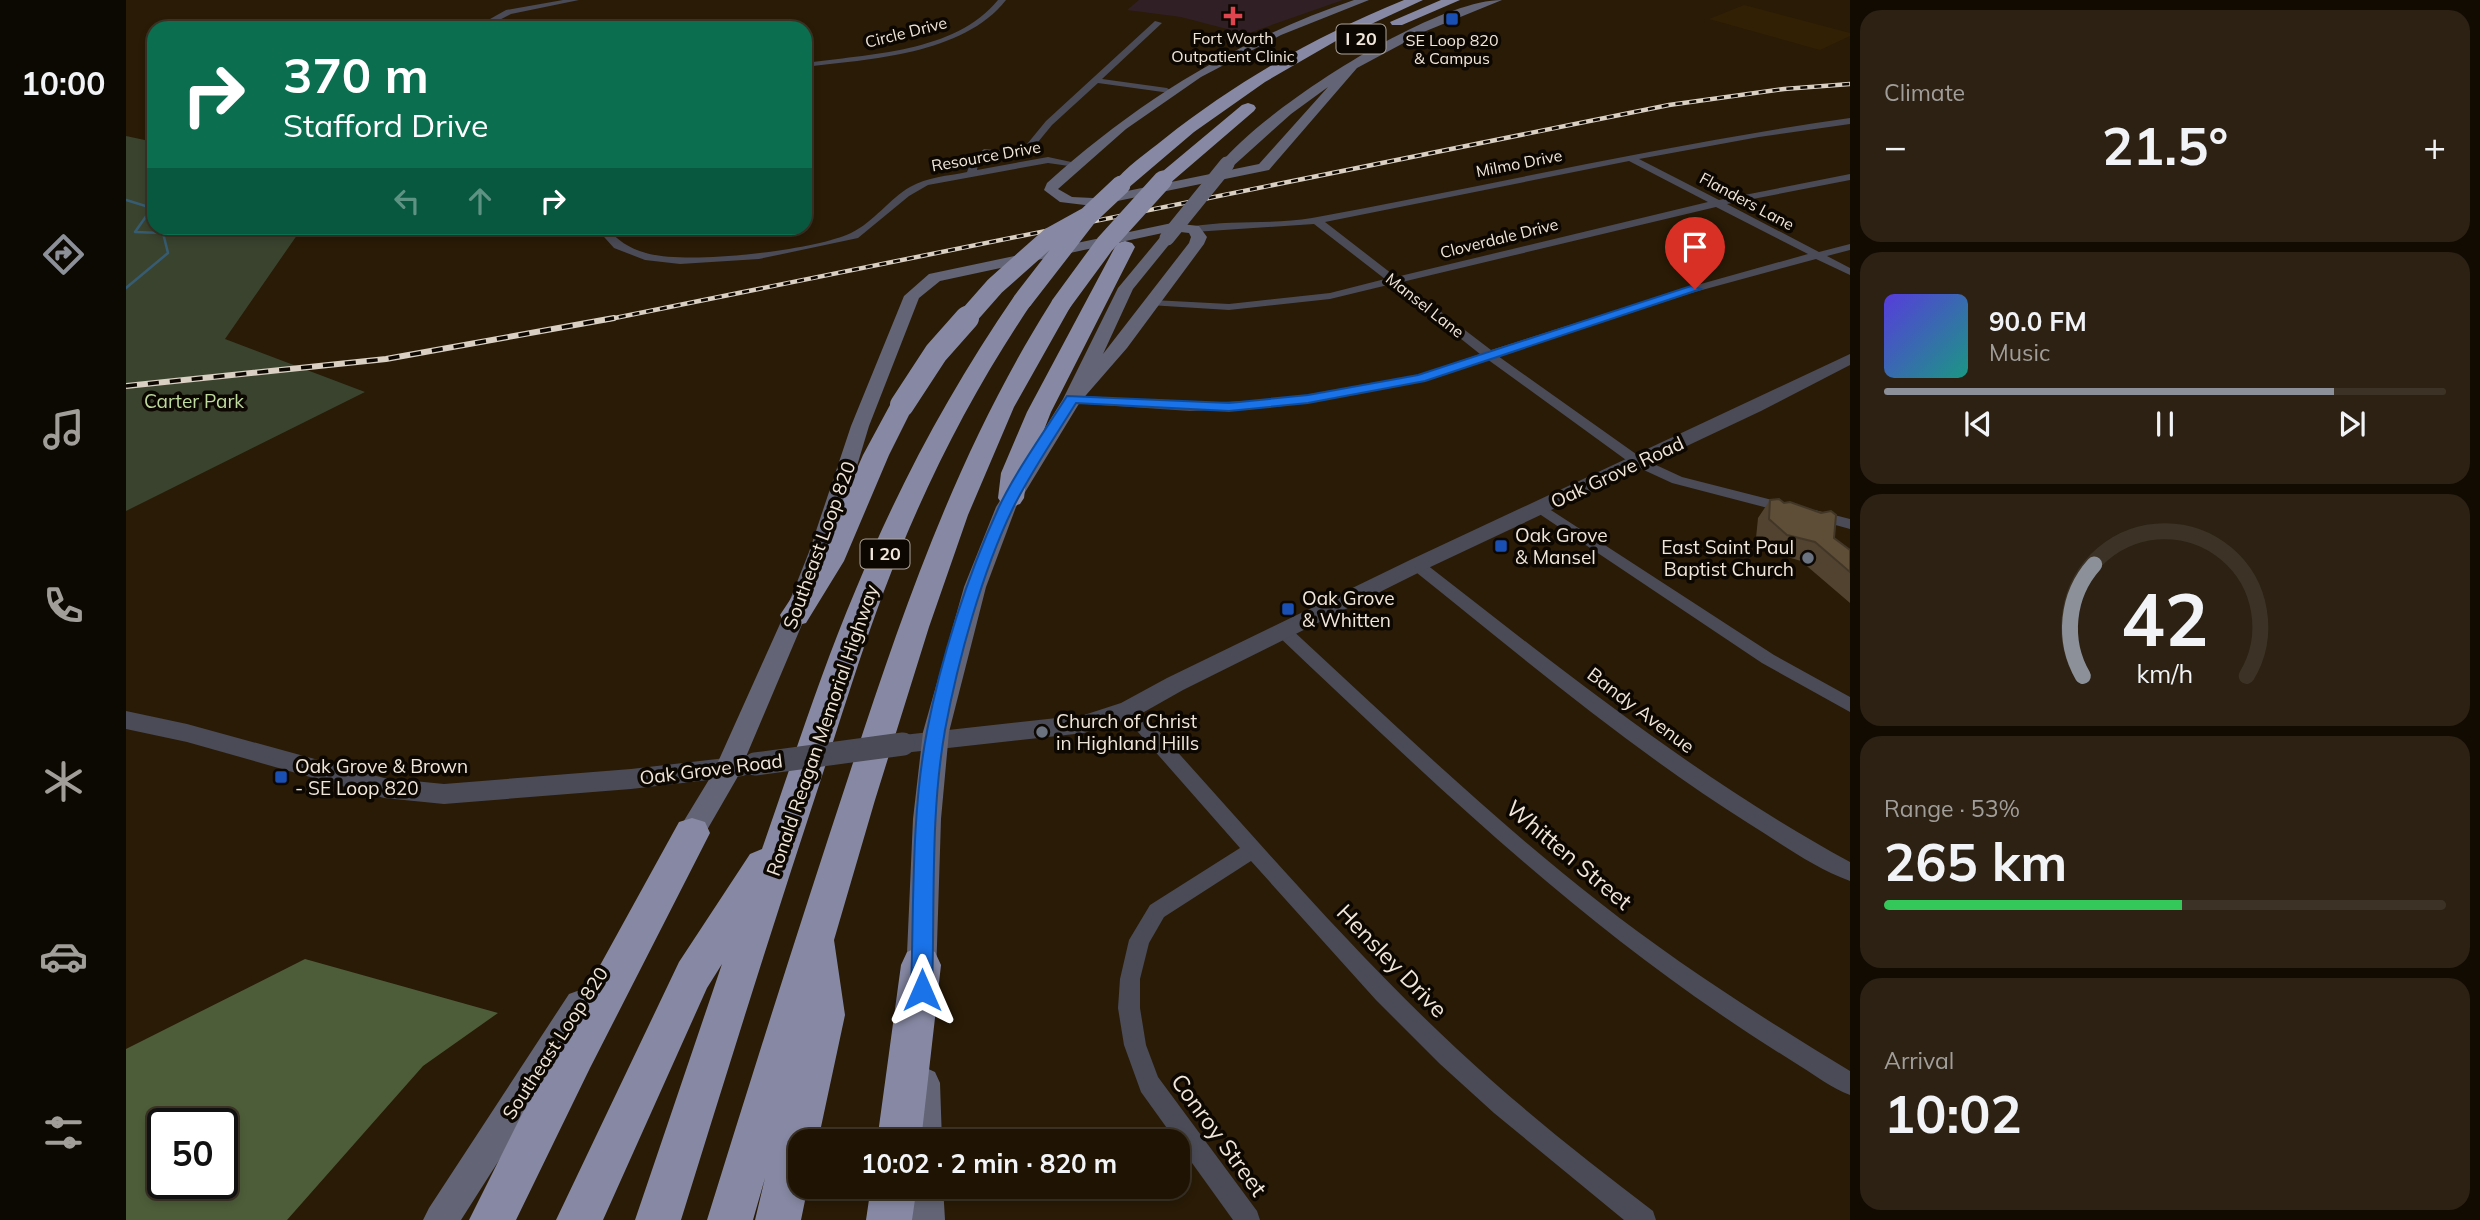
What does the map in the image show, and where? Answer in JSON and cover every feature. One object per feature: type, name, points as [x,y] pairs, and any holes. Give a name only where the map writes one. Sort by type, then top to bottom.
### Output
[{"type":"highway","points":[[1189,125],[1193,113],[1264,57],[1304,31],[1365,0]]},
{"type":"highway","name":"Ronald Reagan Memorial Highway","points":[[658,1220],[787,827],[877,572],[910,495],[960,399],[1023,300],[1088,216],[1189,125],[1302,51],[1416,0]]},
{"type":"highway","name":"I 20","points":[[1324,59],[1384,28],[1453,0]]},
{"type":"highway","name":"I 20","points":[[730,1220],[816,932],[944,540],[995,419],[1062,304],[1105,244],[1142,201],[1200,145],[1262,97]]},
{"type":"highway","points":[[1011,498],[1014,473],[1039,412],[1125,247],[1140,224],[1142,201]]},
{"type":"highway","points":[[796,615],[830,561],[876,455],[902,405],[936,353],[965,316],[995,286],[1051,237],[1088,216]]},
{"type":"highway","points":[[579,1220],[693,975],[787,827]]},
{"type":"highway","points":[[492,1220],[575,1053],[692,833]]},
{"type":"highway","points":[[778,1220],[825,1015],[816,932]]},
{"type":"highway","points":[[900,1129],[921,965]]},
{"type":"highway","points":[[889,1220],[892,1199]]},
{"type":"main road","points":[[1353,65],[1313,108],[1271,161],[1253,171],[1082,203],[1061,198],[1051,190],[1073,165],[1162,95],[1208,66],[1269,36],[1365,0]]},
{"type":"main road","points":[[925,1129],[921,965],[927,819],[935,740],[975,587],[1011,498],[1072,399],[1125,288],[1227,164],[1254,136],[1353,65],[1419,30],[1497,0]]},
{"type":"main road","name":"Southeast Loop 820","points":[[441,1220],[628,926],[692,833],[728,768],[796,615],[820,552],[860,426],[909,302],[919,288],[935,276],[1172,227],[1194,229]]},
{"type":"main road","points":[[1072,399],[1121,344],[1196,244],[1199,237],[1194,229]]},
{"type":"main road","points":[[926,1199],[926,1220]]},
{"type":"street","points":[[492,21],[509,12],[575,0]]},
{"type":"street","name":"Circle Drive","points":[[812,64],[885,54],[934,41],[978,23],[994,11],[1002,0]]},
{"type":"street","points":[[971,174],[974,163],[987,151],[1015,155],[1026,151],[1049,123],[1158,23]]},
{"type":"street","points":[[1096,80],[1162,95]]},
{"type":"street","name":"Milmo Drive","points":[[1194,229],[1279,225],[1315,220],[1759,134],[1850,121]]},
{"type":"street","name":"Flanders Lane","points":[[1630,158],[1850,272]]},
{"type":"street","name":"Resource Drive","points":[[607,235],[615,245],[642,256],[687,262],[727,260],[854,236],[870,226],[916,186],[1048,160],[1073,165]]},
{"type":"street","name":"Cloverdale Drive","points":[[1153,303],[1229,307],[1330,296],[1716,203],[1850,177]]},
{"type":"street","name":"Mansel Lane","points":[[1315,220],[1489,355],[1638,462],[1677,480],[1850,524]]},
{"type":"street","points":[[1072,399],[1180,407],[1229,407],[1267,404],[1421,378],[1647,303],[1850,247]]},
{"type":"street","name":"Oak Grove Road","points":[[126,720],[187,733],[384,788],[444,794],[728,768],[935,740],[1084,724],[1129,710],[1170,687],[1417,565],[1755,408],[1850,359]]},
{"type":"street","points":[[1540,508],[1768,659],[1850,705]]},
{"type":"street","name":"Bandy Avenue","points":[[1417,565],[1616,720],[1710,788],[1850,872]]},
{"type":"street","name":"Whitten Street","points":[[1283,631],[1454,790],[1559,882],[1658,958],[1791,1049],[1850,1084]]},
{"type":"street","name":"Hensley Drive","points":[[1129,710],[1351,959],[1464,1071],[1644,1220]]},
{"type":"street","name":"Conroy Street","points":[[1248,1220],[1149,1083],[1135,1045],[1129,1008],[1129,979],[1139,940],[1157,911],[1254,849]]},
{"type":"shaded area","name":"Fort Worth Outpatient Clinic","points":[[1139,0],[1343,0],[1246,34],[1181,17],[1127,10]]},
{"type":"shaded area","points":[[1744,5],[1850,33],[1850,36],[1820,50],[1709,19]]},
{"type":"green space","name":"Carter Park","points":[[126,136],[147,140],[147,235],[297,235],[225,339],[365,392],[126,511]]},
{"type":"green space","points":[[305,959],[498,1013],[423,1066],[287,1220],[126,1220],[126,1049]]},
{"type":"building","points":[[1779,499],[1784,503],[1790,502],[1821,513],[1831,511],[1836,515],[1834,538],[1850,550],[1850,572],[1815,542],[1787,535],[1769,519],[1770,500]]},
{"type":"waterway","points":[[126,200],[147,206]]},
{"type":"waterway","points":[[147,215],[135,232],[147,232]]},
{"type":"waterway","points":[[126,288],[168,253],[164,235]]},
{"type":"railway","points":[[605,320],[1669,105],[1784,89],[1850,84]]},
{"type":"railway","points":[[126,386],[386,359],[614,318]]},
{"type":"place","name":"Fort Worth Outpatient Clinic","points":[[1233,16]]},
{"type":"place","name":"SE Loop 820 & Campus","points":[[1452,19]]},
{"type":"place","name":"Oak Grove & Mansel","points":[[1501,546]]},
{"type":"place","name":"East Saint Paul Baptist Church","points":[[1808,558]]},
{"type":"place","name":"Oak Grove & Whitten","points":[[1288,609]]},
{"type":"place","name":"Church of Christ in Highland Hills","points":[[1042,732]]},
{"type":"place","name":"Oak Grove & Brown - SE Loop 820","points":[[281,777]]},
{"type":"route","points":[[922,990],[927,819],[936,732],[947,686],[975,587],[1006,507],[1072,399],[1180,407],[1229,407],[1308,399],[1421,378],[1695,289]]}]
